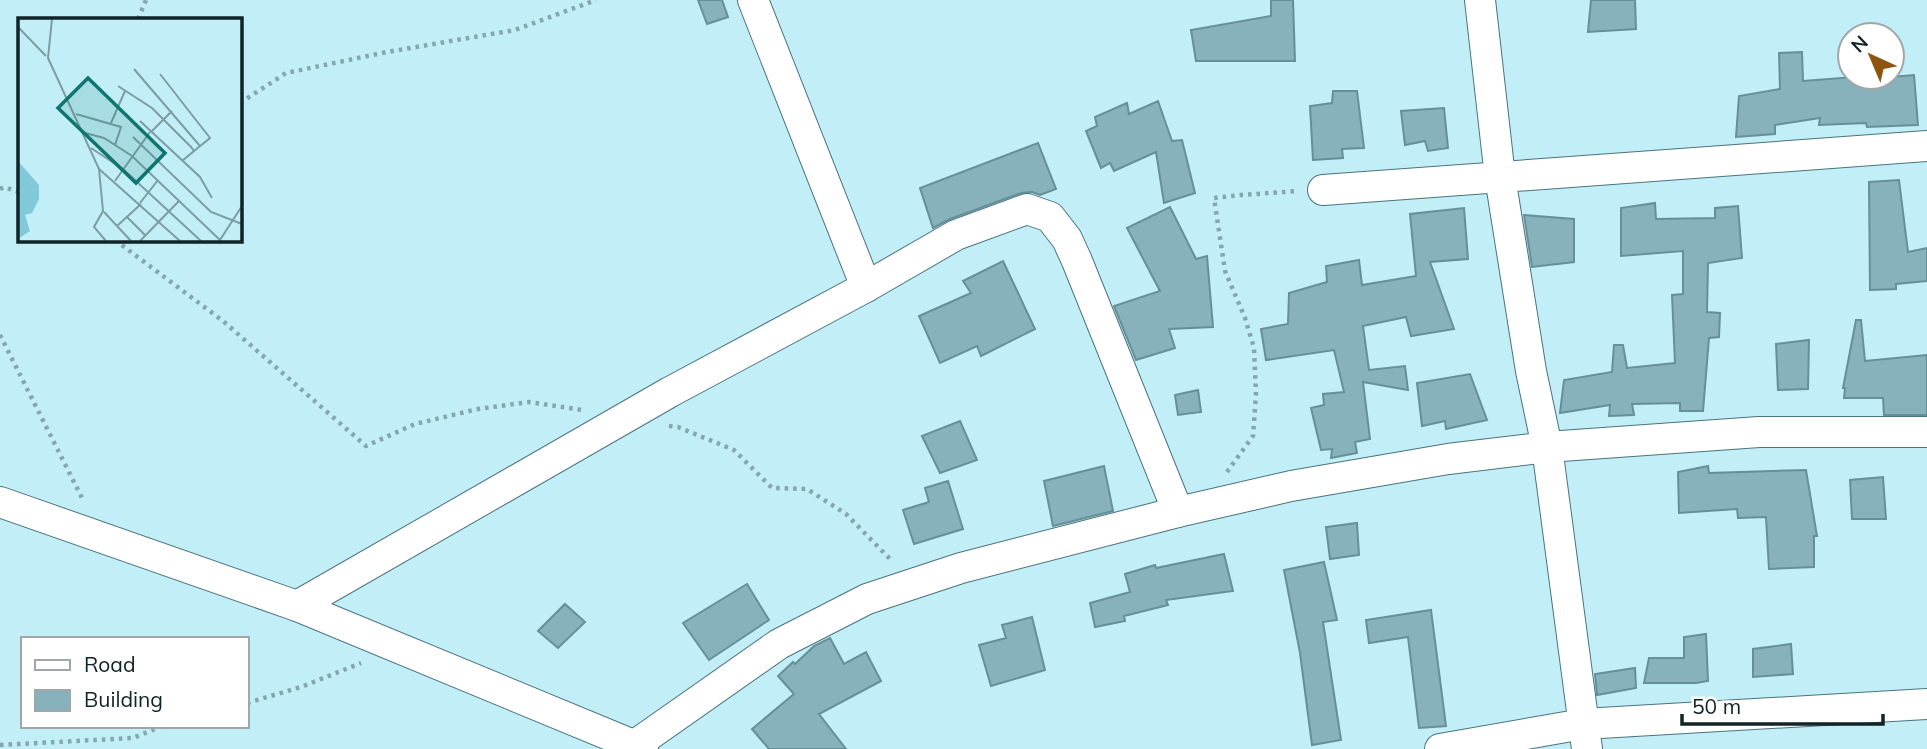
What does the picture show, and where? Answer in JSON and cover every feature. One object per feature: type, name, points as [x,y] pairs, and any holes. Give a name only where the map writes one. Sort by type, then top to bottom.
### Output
[{"type":"street","points":[[753,0],[866,287]]},
{"type":"street","points":[[1480,0],[1500,177],[1531,371],[1548,447],[1585,737]]},
{"type":"street","points":[[1323,190],[1927,146]]},
{"type":"street","points":[[297,606],[682,385],[866,287],[956,235],[1027,209],[1050,218],[1066,239],[1077,261],[1178,512]]},
{"type":"street","points":[[0,502],[297,606],[639,747],[779,644],[867,599],[961,568],[1178,512],[1291,486],[1448,459],[1548,447],[1759,432],[1927,432]]},
{"type":"street","points":[[1440,749],[1927,705]]},
{"type":"path","points":[[138,18],[146,0]]},
{"type":"path","points":[[242,102],[286,73],[515,30],[596,0]]},
{"type":"path","points":[[0,190],[4,187],[18,192]]},
{"type":"path","points":[[1226,473],[1253,436],[1256,394],[1254,348],[1245,318],[1225,271],[1214,198],[1323,190]]},
{"type":"path","points":[[125,242],[223,321],[366,446],[415,424],[478,409],[529,402],[629,415],[678,427],[734,450],[772,488],[807,489],[846,514],[894,563],[909,585]]},
{"type":"path","points":[[0,335],[101,537]]},
{"type":"path","points":[[248,703],[301,687],[382,654],[387,643]]},
{"type":"path","points":[[0,745],[133,738],[157,728]]},
{"type":"building","points":[[698,0],[722,0],[728,17],[707,24]]},
{"type":"building","points":[[1271,0],[1293,0],[1295,61],[1196,61],[1191,30],[1271,16]]},
{"type":"building","points":[[1591,0],[1635,0],[1636,29],[1588,32]]},
{"type":"building","points":[[1802,52],[1803,81],[1836,78],[1836,91],[1906,91],[1906,76],[1914,75],[1918,125],[1819,125],[1820,118],[1775,125],[1775,134],[1736,137],[1739,96],[1780,89],[1779,53]]},
{"type":"building","points":[[1333,91],[1357,91],[1364,148],[1342,149],[1343,158],[1313,160],[1310,106],[1332,103]]},
{"type":"building","points":[[1158,101],[1172,141],[1182,140],[1195,193],[1164,203],[1156,152],[1114,171],[1110,163],[1101,168],[1086,131],[1097,126],[1095,117],[1127,103],[1129,114]]},
{"type":"building","points":[[1444,108],[1448,148],[1428,151],[1425,141],[1405,145],[1401,111]]},
{"type":"building","points":[[1038,143],[1056,189],[1040,195],[1032,192],[1021,193],[933,228],[920,188]]},
{"type":"building","points":[[1899,180],[1908,252],[1927,248],[1927,281],[1896,284],[1896,289],[1870,290],[1869,182]]},
{"type":"building","points":[[1655,203],[1656,219],[1715,218],[1715,208],[1738,206],[1742,258],[1708,263],[1707,312],[1720,313],[1719,337],[1709,338],[1703,411],[1680,411],[1680,403],[1632,404],[1634,415],[1609,416],[1610,405],[1560,413],[1564,380],[1612,372],[1614,345],[1623,345],[1627,368],[1675,363],[1672,295],[1683,294],[1683,251],[1621,256],[1621,208]]},
{"type":"building","points":[[1170,207],[1196,259],[1207,256],[1213,327],[1169,329],[1175,348],[1136,360],[1114,306],[1160,291],[1127,228]]},
{"type":"building","points":[[1464,208],[1468,259],[1430,262],[1454,329],[1411,336],[1406,317],[1363,326],[1369,370],[1405,366],[1408,390],[1363,382],[1370,439],[1355,442],[1357,453],[1331,458],[1332,449],[1321,450],[1311,408],[1324,405],[1323,394],[1344,392],[1334,350],[1266,360],[1261,329],[1288,324],[1289,293],[1327,282],[1326,266],[1359,260],[1362,285],[1416,276],[1410,214]]},
{"type":"building","points":[[1524,215],[1574,219],[1574,262],[1532,267]]},
{"type":"building","points":[[1003,261],[1035,329],[981,356],[977,346],[940,363],[919,316],[971,293],[963,281]]},
{"type":"building","points":[[1856,320],[1861,320],[1865,361],[1927,355],[1927,415],[1884,415],[1883,398],[1844,398],[1843,388]]},
{"type":"building","points":[[1809,340],[1808,389],[1778,390],[1776,344]]},
{"type":"building","points":[[1470,374],[1487,420],[1446,429],[1445,421],[1422,426],[1417,383]]},
{"type":"building","points":[[1198,390],[1201,412],[1178,415],[1175,395]]},
{"type":"building","points":[[960,421],[977,460],[940,473],[922,436]]},
{"type":"building","points":[[1104,466],[1113,511],[1053,526],[1044,481]]},
{"type":"building","points":[[1708,466],[1709,473],[1806,470],[1817,536],[1814,536],[1814,567],[1769,569],[1766,517],[1738,518],[1737,509],[1679,513],[1678,472]]},
{"type":"building","points":[[1883,477],[1886,519],[1852,519],[1850,480]]},
{"type":"building","points":[[948,481],[963,529],[914,544],[903,510],[929,502],[925,488]]},
{"type":"building","points":[[1357,523],[1359,555],[1330,559],[1326,527]]},
{"type":"building","points":[[1224,554],[1233,591],[1166,600],[1168,605],[1124,616],[1125,621],[1095,627],[1090,603],[1130,592],[1125,574],[1155,565],[1156,568]]},
{"type":"building","points":[[1324,562],[1337,620],[1323,622],[1341,740],[1312,745],[1300,653],[1284,570]]},
{"type":"building","points":[[747,584],[769,620],[709,660],[683,623]]},
{"type":"building","points":[[565,604],[585,622],[558,648],[538,631]]},
{"type":"building","points":[[1431,610],[1446,726],[1419,728],[1408,637],[1369,643],[1366,620]]},
{"type":"building","points":[[1032,617],[1045,670],[991,686],[979,645],[1006,638],[1002,625]]},
{"type":"building","points":[[1706,634],[1708,681],[1644,683],[1649,658],[1684,658],[1684,637]]},
{"type":"building","points":[[830,638],[844,664],[866,652],[881,681],[819,714],[846,749],[769,749],[752,729],[794,694],[778,676],[814,646]]},
{"type":"building","points":[[1791,644],[1793,674],[1753,677],[1753,649]]},
{"type":"building","points":[[1635,668],[1636,688],[1597,695],[1595,674]]}]
